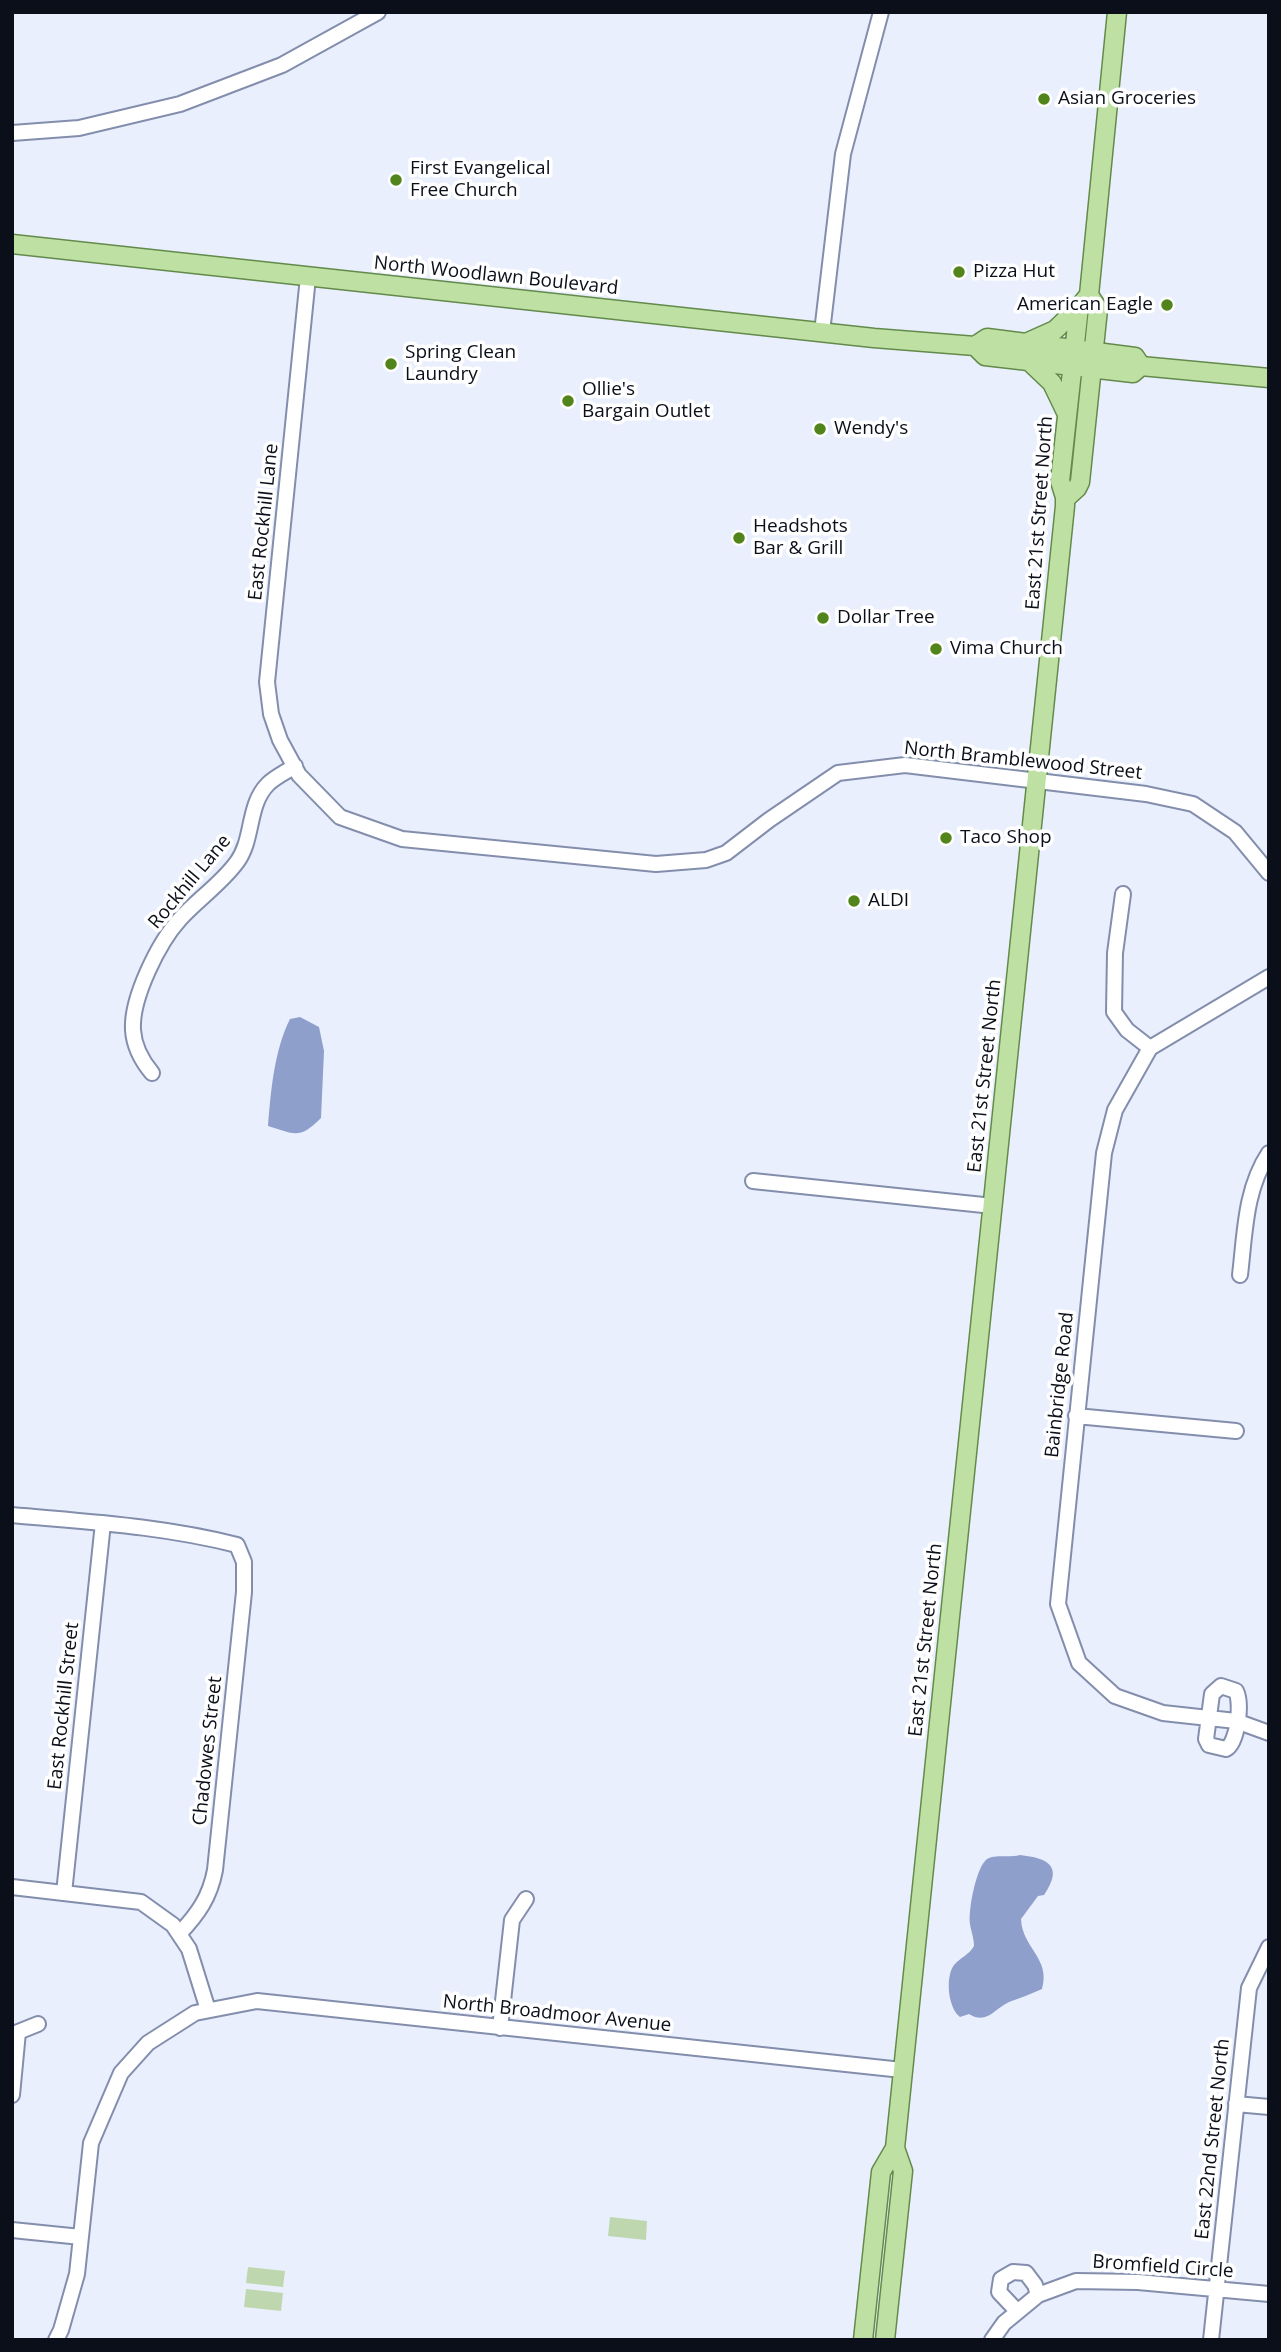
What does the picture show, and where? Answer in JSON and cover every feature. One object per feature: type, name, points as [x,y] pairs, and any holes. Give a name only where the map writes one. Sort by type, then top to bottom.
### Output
[{"type":"main road","name":"East 21st Street North","points":[[886,2340],[903,2171],[895,2148],[902,2070],[1037,782],[1065,499],[1060,481],[1074,358],[1084,301],[1117,12]]},
{"type":"main road","name":"North Woodlawn Boulevard","points":[[12,244],[822,332],[975,346],[987,338],[1028,343],[1074,358]]},
{"type":"main road","points":[[1028,343],[1055,330],[1084,301],[1098,309],[1080,482],[1065,499]]},
{"type":"main road","name":"North Woodlawn Boulevard","points":[[975,346],[985,356],[1030,362],[1074,358],[1093,360],[1133,373],[1141,366],[1269,378]]},
{"type":"main road","points":[[1030,362],[1052,383],[1068,415]]},
{"type":"main road","name":"East 21st Street North","points":[[863,2340],[881,2172],[895,2148]]},
{"type":"street","points":[[12,133],[79,128],[180,104],[282,65],[378,12]]},
{"type":"street","points":[[822,332],[843,154],[881,12]]},
{"type":"street","name":"East Rockhill Lane","points":[[295,766],[280,740],[271,714],[267,682],[308,277]]},
{"type":"street","name":"North Bramblewood Street","points":[[295,766],[299,775],[340,817],[402,839],[656,864],[706,860],[726,853],[838,773],[905,765],[1146,794],[1192,804],[1235,832],[1269,873]]},
{"type":"street","name":"Rockhill Lane","points":[[152,1073],[137,1049],[133,1030],[134,1016],[145,977],[177,922],[237,862],[247,845],[255,805],[261,793],[269,783],[295,766]]},
{"type":"street","points":[[1123,894],[1115,953],[1114,1012],[1127,1030],[1150,1048]]},
{"type":"street","name":"Bainbridge Road","points":[[1269,977],[1150,1048],[1115,1110],[1104,1153],[1058,1604],[1079,1663],[1115,1696],[1163,1713],[1236,1721],[1269,1733]]},
{"type":"street","points":[[1240,1275],[1250,1192],[1258,1170],[1269,1153]]},
{"type":"street","points":[[752,1181],[993,1206]]},
{"type":"street","points":[[1076,1416],[1236,1431]]},
{"type":"street","points":[[12,1515],[103,1523]]},
{"type":"street","name":"Chadowes Street","points":[[103,1523],[201,1536],[237,1545],[244,1562],[244,1592],[212,1889],[198,1913],[179,1934]]},
{"type":"street","name":"East Rockhill Street","points":[[64,1893],[103,1523]]},
{"type":"street","points":[[1221,1686],[1236,1691],[1240,1699],[1236,1721],[1232,1746],[1216,1749],[1209,1745],[1206,1739],[1212,1694],[1221,1686]]},
{"type":"street","points":[[12,1886],[141,1902],[173,1925],[189,1949],[208,2010],[194,2013],[148,2043],[121,2073],[91,2143],[78,2274],[56,2340]]},
{"type":"street","points":[[500,2028],[512,1920],[526,1899]]},
{"type":"street","name":"East 22nd Street North","points":[[1211,2340],[1249,1988],[1269,1947]]},
{"type":"street","name":"North Broadmoor Avenue","points":[[208,2010],[257,2001],[902,2070]]},
{"type":"street","points":[[12,2095],[19,2036],[15,2030],[38,2024]]},
{"type":"street","points":[[1236,2104],[1269,2107]]},
{"type":"street","points":[[12,2230],[81,2237]]},
{"type":"street","points":[[1017,2311],[999,2292],[1002,2279],[1013,2272],[1026,2273],[1035,2285],[1038,2295]]},
{"type":"street","name":"Bromfield Circle","points":[[992,2340],[1004,2323],[1038,2295],[1076,2281],[1138,2282],[1269,2294]]},
{"type":"green space","points":[[610,2217],[647,2221],[646,2240],[608,2236]]},
{"type":"green space","points":[[248,2267],[285,2271],[283,2287],[246,2283]]},
{"type":"green space","points":[[246,2289],[283,2293],[281,2311],[244,2307]]},
{"type":"water","points":[[300,1017],[319,1027],[324,1051],[321,1118],[307,1130],[296,1133],[268,1126],[280,1044],[290,1019]]},
{"type":"water","points":[[1020,1855],[1045,1861],[1053,1870],[1053,1877],[1044,1895],[1038,1896],[1021,1919],[1026,1938],[1043,1969],[1042,1989],[1009,2002],[986,2017],[969,2014],[960,2017],[950,2000],[949,1977],[954,1965],[974,1946],[970,1909],[979,1871],[987,1859]]},
{"type":"place","name":"Asian Groceries","points":[[1044,99]]},
{"type":"place","name":"First Evangelical Free Church","points":[[396,180]]},
{"type":"place","name":"Pizza Hut","points":[[959,272]]},
{"type":"place","name":"American Eagle","points":[[1167,305]]},
{"type":"place","name":"Spring Clean Laundry","points":[[391,364]]},
{"type":"place","name":"Ollie's Bargain Outlet","points":[[568,401]]},
{"type":"place","name":"Wendy's","points":[[820,429]]},
{"type":"place","name":"Headshots Bar & Grill","points":[[739,538]]},
{"type":"place","name":"Dollar Tree","points":[[823,618]]},
{"type":"place","name":"Vima Church","points":[[936,649]]},
{"type":"place","name":"Taco Shop","points":[[946,838]]},
{"type":"place","name":"ALDI","points":[[854,901]]}]
